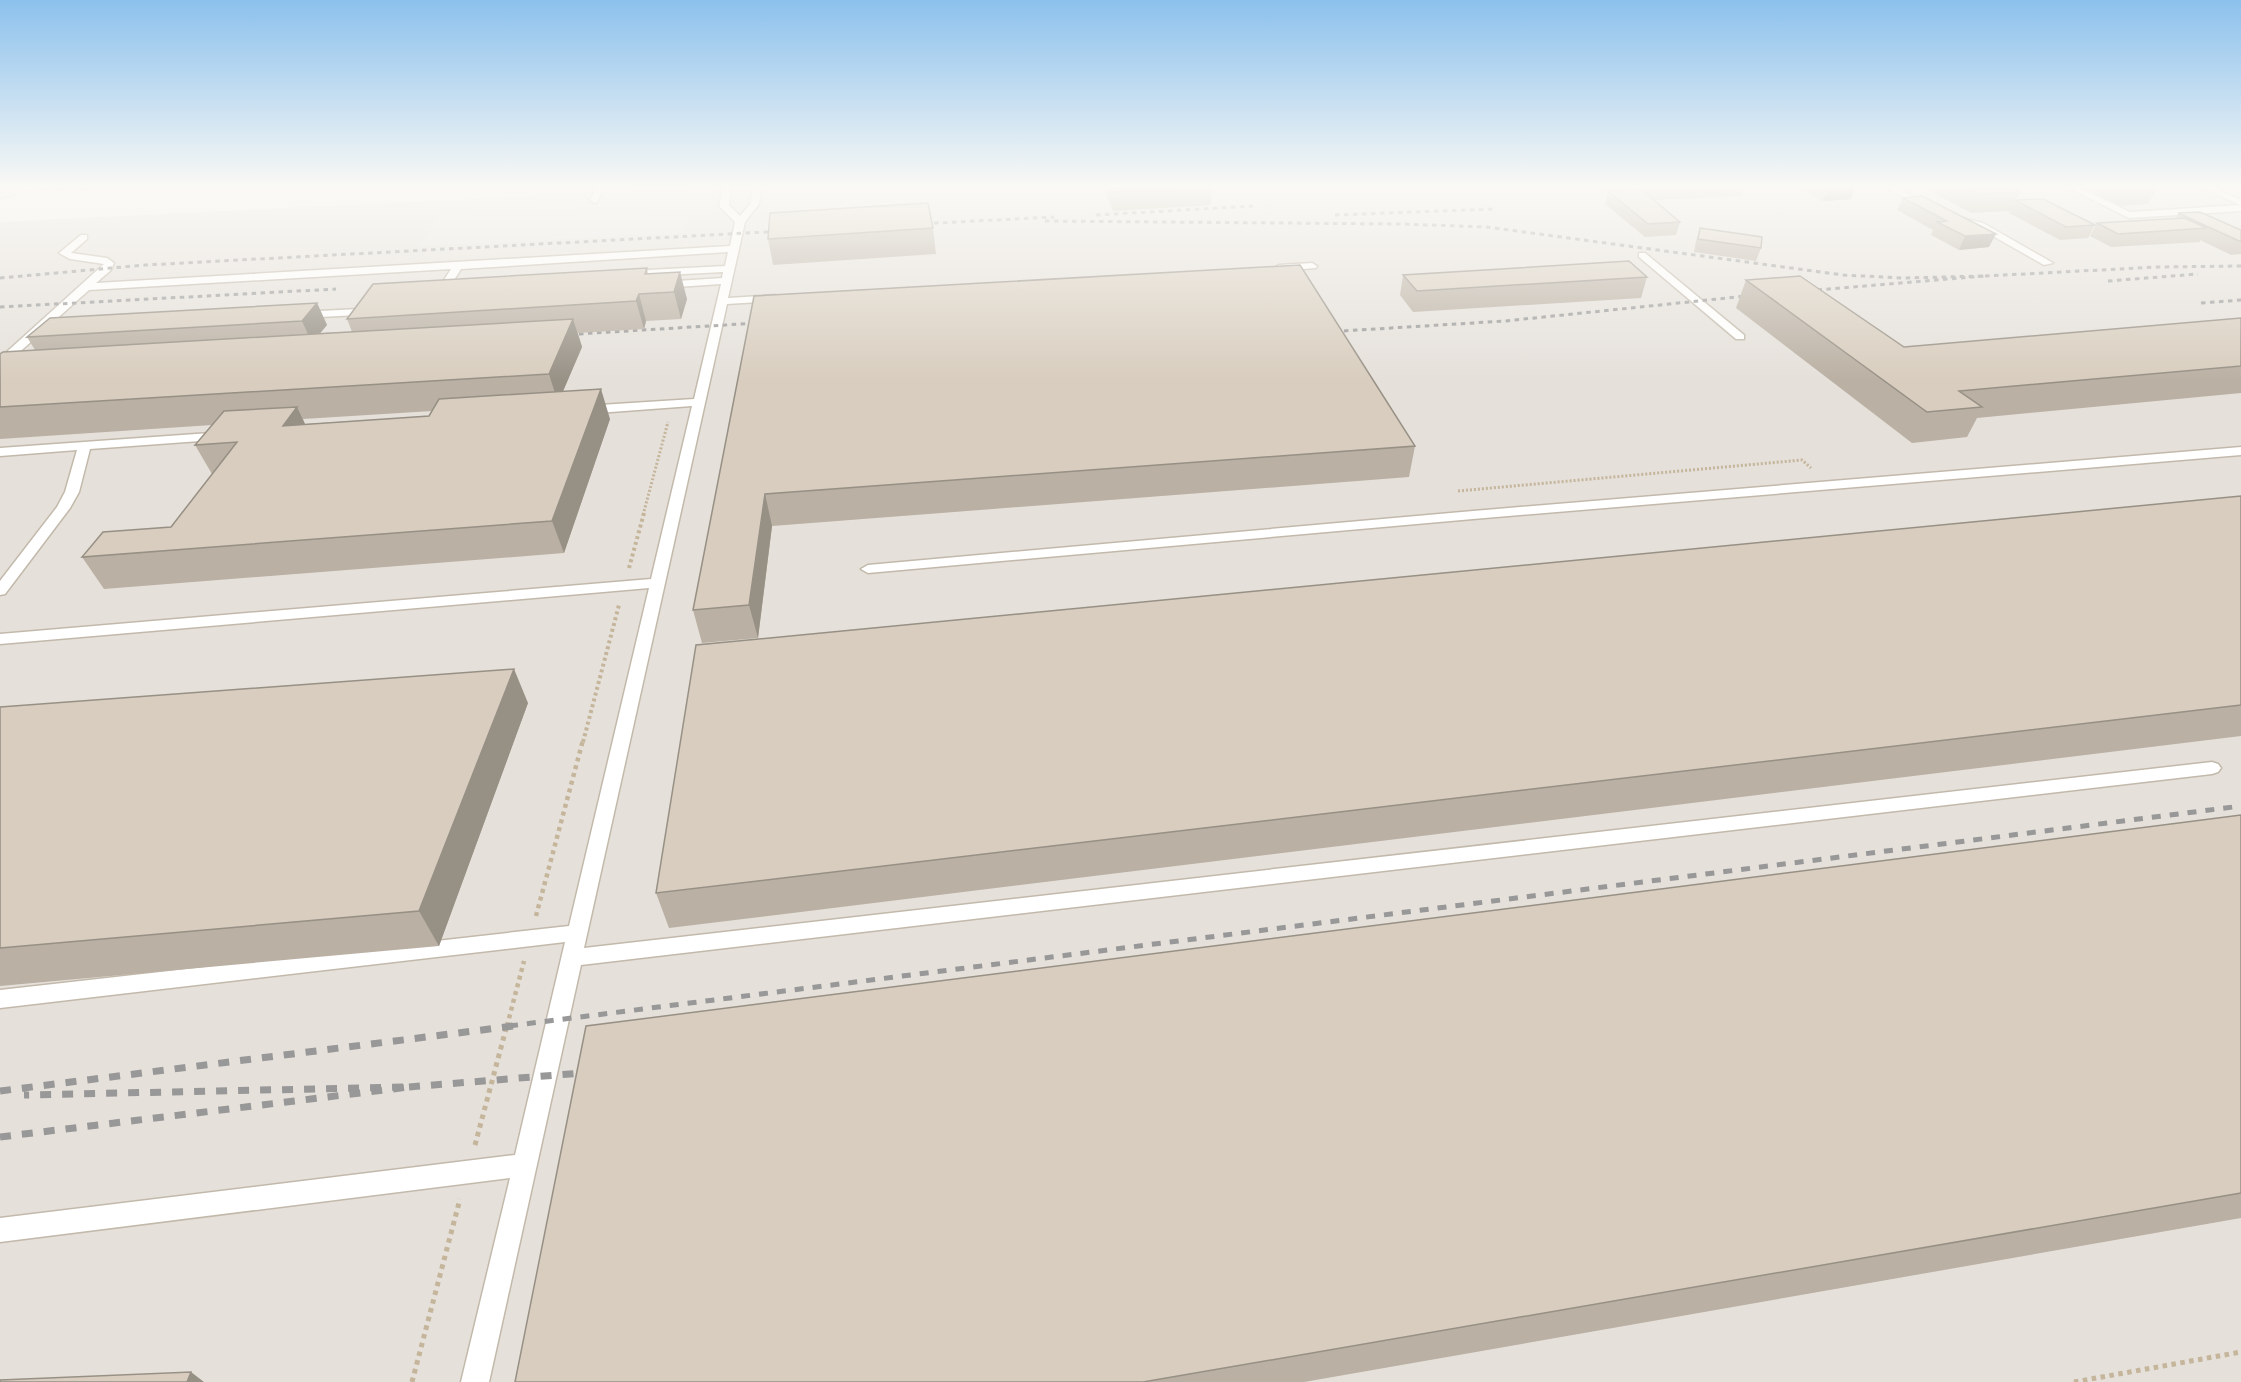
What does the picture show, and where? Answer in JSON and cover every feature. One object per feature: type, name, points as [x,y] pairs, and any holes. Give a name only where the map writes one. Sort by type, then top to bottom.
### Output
[{"type":"lane","points":[[0,364],[87,287],[109,263],[66,255],[66,252]]},
{"type":"lane","points":[[475,1382],[733,252]]},
{"type":"lane","points":[[2029,252],[2048,263]]},
{"type":"lane","points":[[1642,255],[1740,337]]},
{"type":"lane","points":[[87,287],[567,259],[563,268],[730,264]]},
{"type":"lane","points":[[615,275],[730,264]]},
{"type":"lane","points":[[645,286],[730,264]]},
{"type":"lane","points":[[437,300],[458,266]]},
{"type":"lane","points":[[1264,269],[1311,266]]},
{"type":"lane","points":[[722,301],[792,297]]},
{"type":"lane","points":[[288,316],[359,312],[387,303]]},
{"type":"lane","points":[[40,329],[63,328]]},
{"type":"lane","points":[[566,412],[699,402]]},
{"type":"lane","points":[[0,452],[234,435]]},
{"type":"lane","points":[[0,591],[63,508],[72,492],[85,446]]},
{"type":"lane","points":[[868,569],[2241,451]]},
{"type":"lane","points":[[0,639],[657,583]]},
{"type":"lane","points":[[572,958],[2212,768]]},
{"type":"lane","points":[[0,999],[578,933]]},
{"type":"lane","points":[[0,1230],[524,1165]]},
{"type":"path","points":[[412,1382],[673,404]]},
{"type":"path","points":[[1458,491],[1803,460],[1830,485]]},
{"type":"path","points":[[2074,1382],[2241,1352]]},
{"type":"shaded area","points":[[0,252],[2241,252],[2241,1382],[0,1382]]},
{"type":"building","points":[[1629,261],[1647,277],[1417,291],[1403,275]]},
{"type":"building","points":[[1300,265],[1415,446],[765,494],[749,605],[693,610],[754,296]]},
{"type":"building","points":[[647,268],[645,274],[680,272],[674,292],[639,294],[636,301],[347,319],[373,284]]},
{"type":"building","points":[[1800,276],[1904,347],[2241,318],[2241,366],[1959,391],[1982,407],[1927,412],[1746,280]]},
{"type":"building","points":[[317,303],[302,321],[27,337],[50,318]]},
{"type":"building","points":[[573,319],[549,374],[0,407],[0,354],[3,352]]},
{"type":"building","points":[[601,389],[552,521],[82,557],[103,532],[171,527],[237,442],[195,445],[224,411],[297,407],[283,426],[429,416],[439,399]]},
{"type":"building","points":[[2241,496],[2241,705],[656,893],[696,645]]},
{"type":"building","points":[[514,669],[419,911],[0,948],[0,707]]},
{"type":"building","points":[[2241,815],[2241,1193],[1143,1382],[515,1382],[586,1026]]},
{"type":"building","points":[[191,1372],[187,1382],[0,1382],[0,1380]]},
{"type":"railway","points":[[0,278],[145,265],[380,252]]},
{"type":"railway","points":[[1676,252],[1843,275],[1903,278],[1985,276]]},
{"type":"railway","points":[[1985,276],[2158,267],[2241,266]]},
{"type":"railway","points":[[2108,281],[2198,274]]},
{"type":"railway","points":[[1804,291],[1985,276]]},
{"type":"railway","points":[[0,307],[336,289]]},
{"type":"railway","points":[[1326,332],[1505,321],[1756,295]]},
{"type":"railway","points":[[2201,303],[2241,300]]},
{"type":"railway","points":[[561,335],[758,323]]},
{"type":"railway","points":[[509,1026],[2241,806]]},
{"type":"railway","points":[[0,1091],[521,1025]]},
{"type":"railway","points":[[409,1087],[594,1072]]},
{"type":"railway","points":[[0,1137],[409,1087]]},
{"type":"railway","points":[[24,1095],[409,1087]]}]
